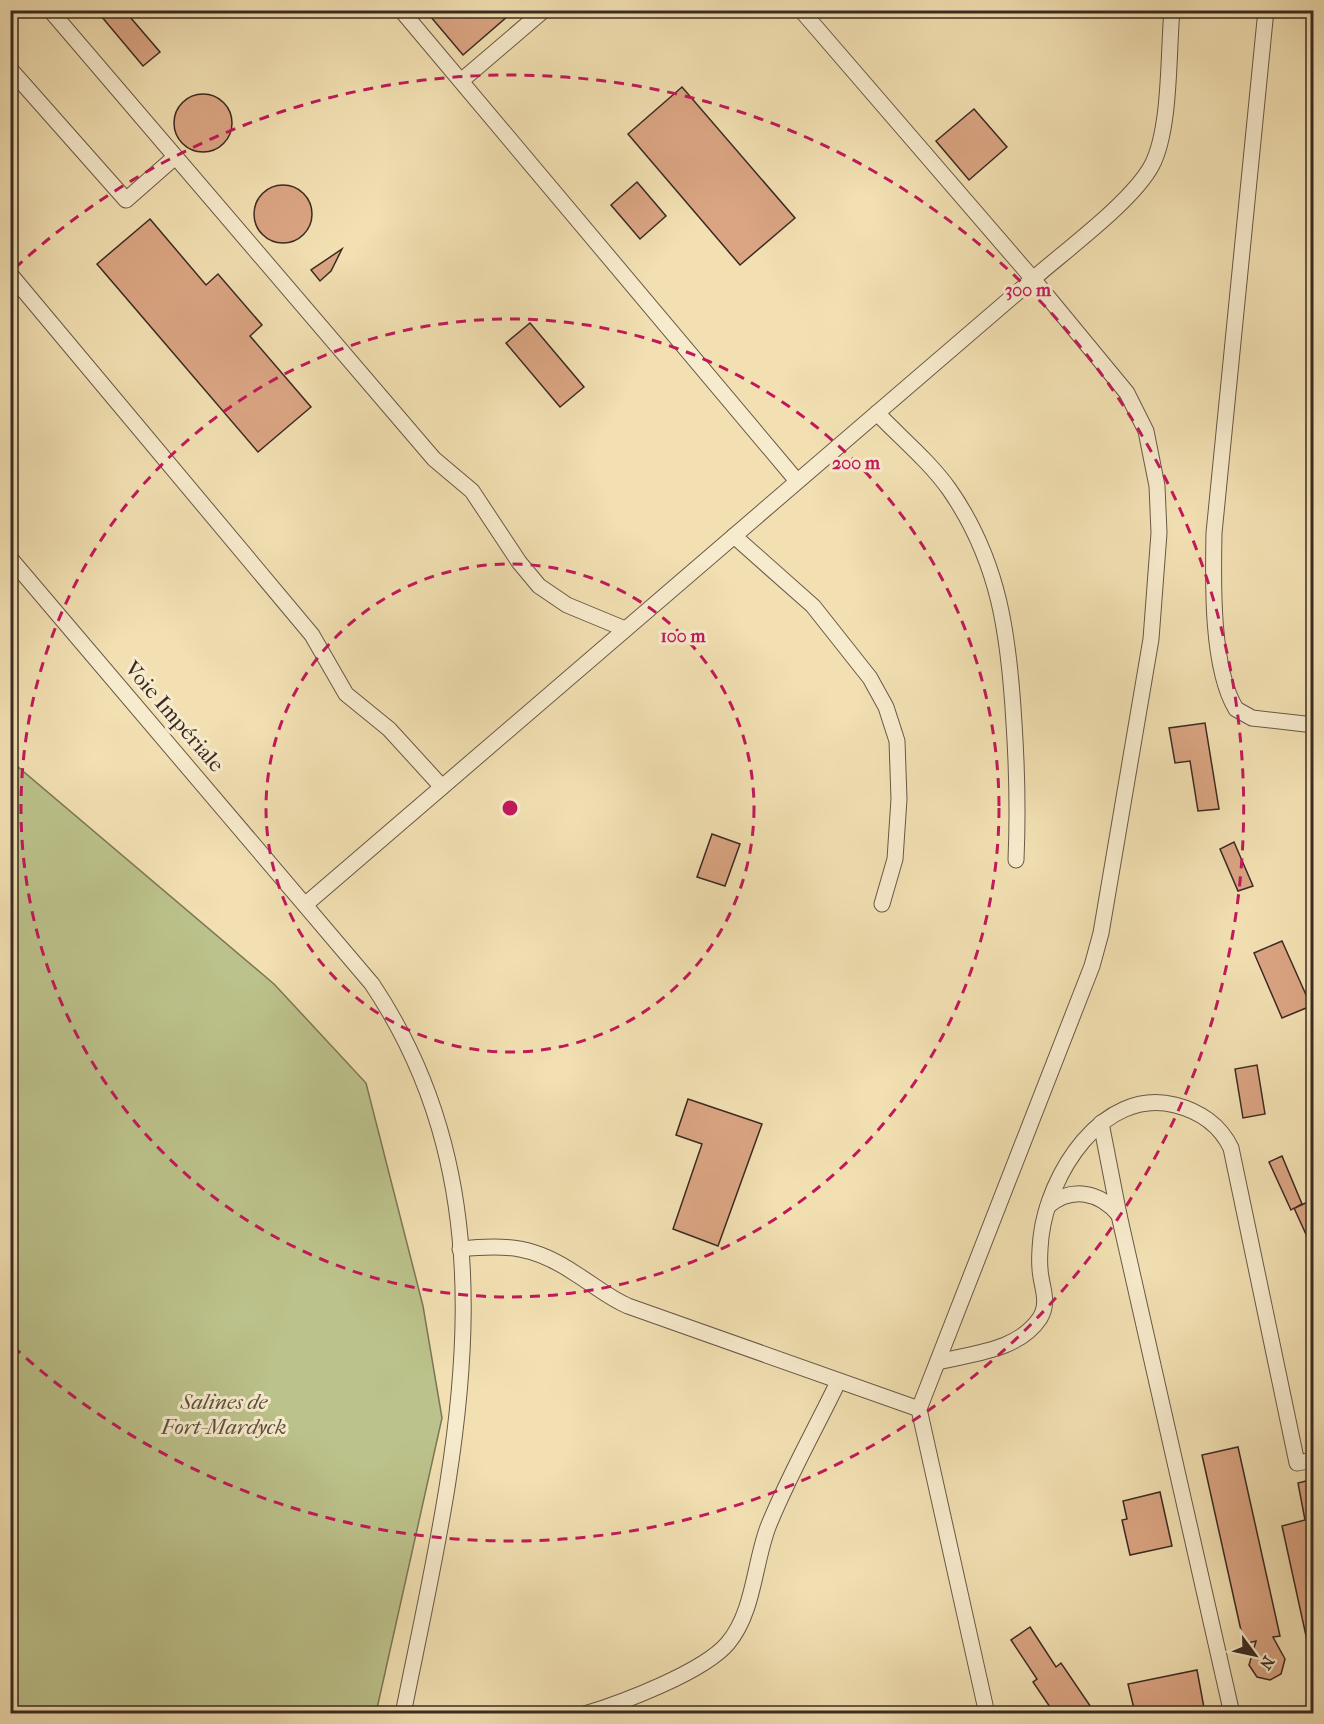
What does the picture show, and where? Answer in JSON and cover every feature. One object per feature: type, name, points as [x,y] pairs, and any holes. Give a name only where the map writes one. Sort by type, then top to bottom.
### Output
[{"type":"street","points":[[50,10],[434,459],[472,491],[531,578],[560,602],[626,629]]},
{"type":"street","points":[[401,10],[797,481]]},
{"type":"street","points":[[461,81],[544,10]]},
{"type":"street","points":[[801,10],[1033,279],[1127,393],[1146,431],[1154,459],[1159,503],[1153,618],[1107,903],[1095,954],[919,1409],[987,1713]]},
{"type":"street","points":[[306,904],[1033,279],[1132,191],[1152,165],[1163,130],[1172,10]]},
{"type":"street","points":[[1266,10],[1214,532],[1214,597],[1221,661],[1230,698],[1236,709],[1252,718],[1314,725]]},
{"type":"street","points":[[10,69],[126,200],[175,157]]},
{"type":"street","points":[[10,273],[312,635],[346,694],[389,729],[442,787]]},
{"type":"street","points":[[877,413],[942,480],[954,497],[979,542],[998,593],[1008,645],[1012,693],[1018,802],[1016,860]]},
{"type":"street","points":[[734,536],[813,606],[870,678],[890,715],[897,741],[899,800],[895,859],[882,904]]},
{"type":"street","name":"Voie Impériale","points":[[10,558],[372,984],[396,1022],[414,1057],[442,1138],[455,1203],[460,1249],[464,1333],[456,1441],[403,1713]]},
{"type":"street","points":[[938,1362],[1007,1345],[1025,1334],[1037,1322],[1046,1302],[1040,1270],[1040,1248],[1048,1206],[1071,1160],[1101,1123],[1123,1108],[1142,1102],[1158,1102],[1188,1110],[1213,1123],[1224,1134],[1236,1167],[1297,1463],[1314,1460]]},
{"type":"street","points":[[1101,1123],[1119,1215],[1232,1713]]},
{"type":"street","points":[[1048,1206],[1069,1194],[1084,1193],[1103,1201],[1119,1215]]},
{"type":"street","points":[[460,1249],[498,1245],[531,1251],[566,1268],[603,1293],[628,1306],[919,1409]]},
{"type":"street","points":[[585,1713],[651,1688],[694,1667],[715,1655],[730,1641],[747,1604],[768,1528],[838,1382]]},
{"type":"green space","name":"Salines de Fort-Mardyck","points":[[11,761],[274,984],[366,1083],[423,1306],[442,1418],[376,1713],[11,1713]]},
{"type":"building","points":[[96,10],[124,10],[160,52],[143,66]]},
{"type":"building","points":[[425,10],[515,10],[463,55]]},
{"type":"building","points":[[682,87],[795,218],[740,265],[628,134]]},
{"type":"building","points":[[197,94],[209,94],[224,102],[232,117],[232,129],[224,144],[209,152],[197,152],[182,144],[174,129],[174,117],[182,102]]},
{"type":"building","points":[[974,109],[1007,147],[969,180],[936,141]]},
{"type":"building","points":[[637,182],[666,216],[640,239],[611,205]]},
{"type":"building","points":[[277,185],[289,185],[304,193],[312,208],[312,220],[304,235],[289,243],[277,243],[262,235],[254,220],[254,208],[262,193]]},
{"type":"building","points":[[150,219],[206,285],[218,274],[262,325],[250,336],[311,407],[258,452],[97,264]]},
{"type":"building","points":[[342,249],[331,271],[320,281],[311,270]]},
{"type":"building","points":[[530,323],[584,387],[560,407],[506,343]]},
{"type":"building","points":[[1205,723],[1219,809],[1198,811],[1190,761],[1175,763],[1169,728]]},
{"type":"building","points":[[712,834],[740,844],[725,886],[697,877]]},
{"type":"building","points":[[1234,842],[1253,886],[1238,891],[1220,849]]},
{"type":"building","points":[[1282,941],[1311,1006],[1282,1018],[1254,953]]},
{"type":"building","points":[[1257,1065],[1265,1114],[1243,1118],[1235,1069]]},
{"type":"building","points":[[688,1099],[762,1124],[718,1246],[673,1229],[702,1144],[676,1135]]},
{"type":"building","points":[[1282,1156],[1302,1204],[1295,1208],[1314,1199],[1314,1252],[1269,1162]]},
{"type":"building","points":[[1238,1447],[1280,1636],[1273,1637],[1285,1659],[1281,1674],[1270,1680],[1257,1677],[1249,1665],[1256,1641],[1244,1644],[1202,1455]]},
{"type":"building","points":[[1314,1479],[1314,1644],[1308,1645],[1282,1526],[1305,1520],[1298,1483]]},
{"type":"building","points":[[1160,1492],[1172,1546],[1130,1555],[1122,1520],[1127,1519],[1123,1501]]},
{"type":"building","points":[[1030,1627],[1056,1667],[1061,1663],[1095,1713],[1054,1713],[1033,1682],[1037,1679],[1011,1640]]},
{"type":"building","points":[[1197,1670],[1205,1713],[1135,1713],[1128,1684]]}]
